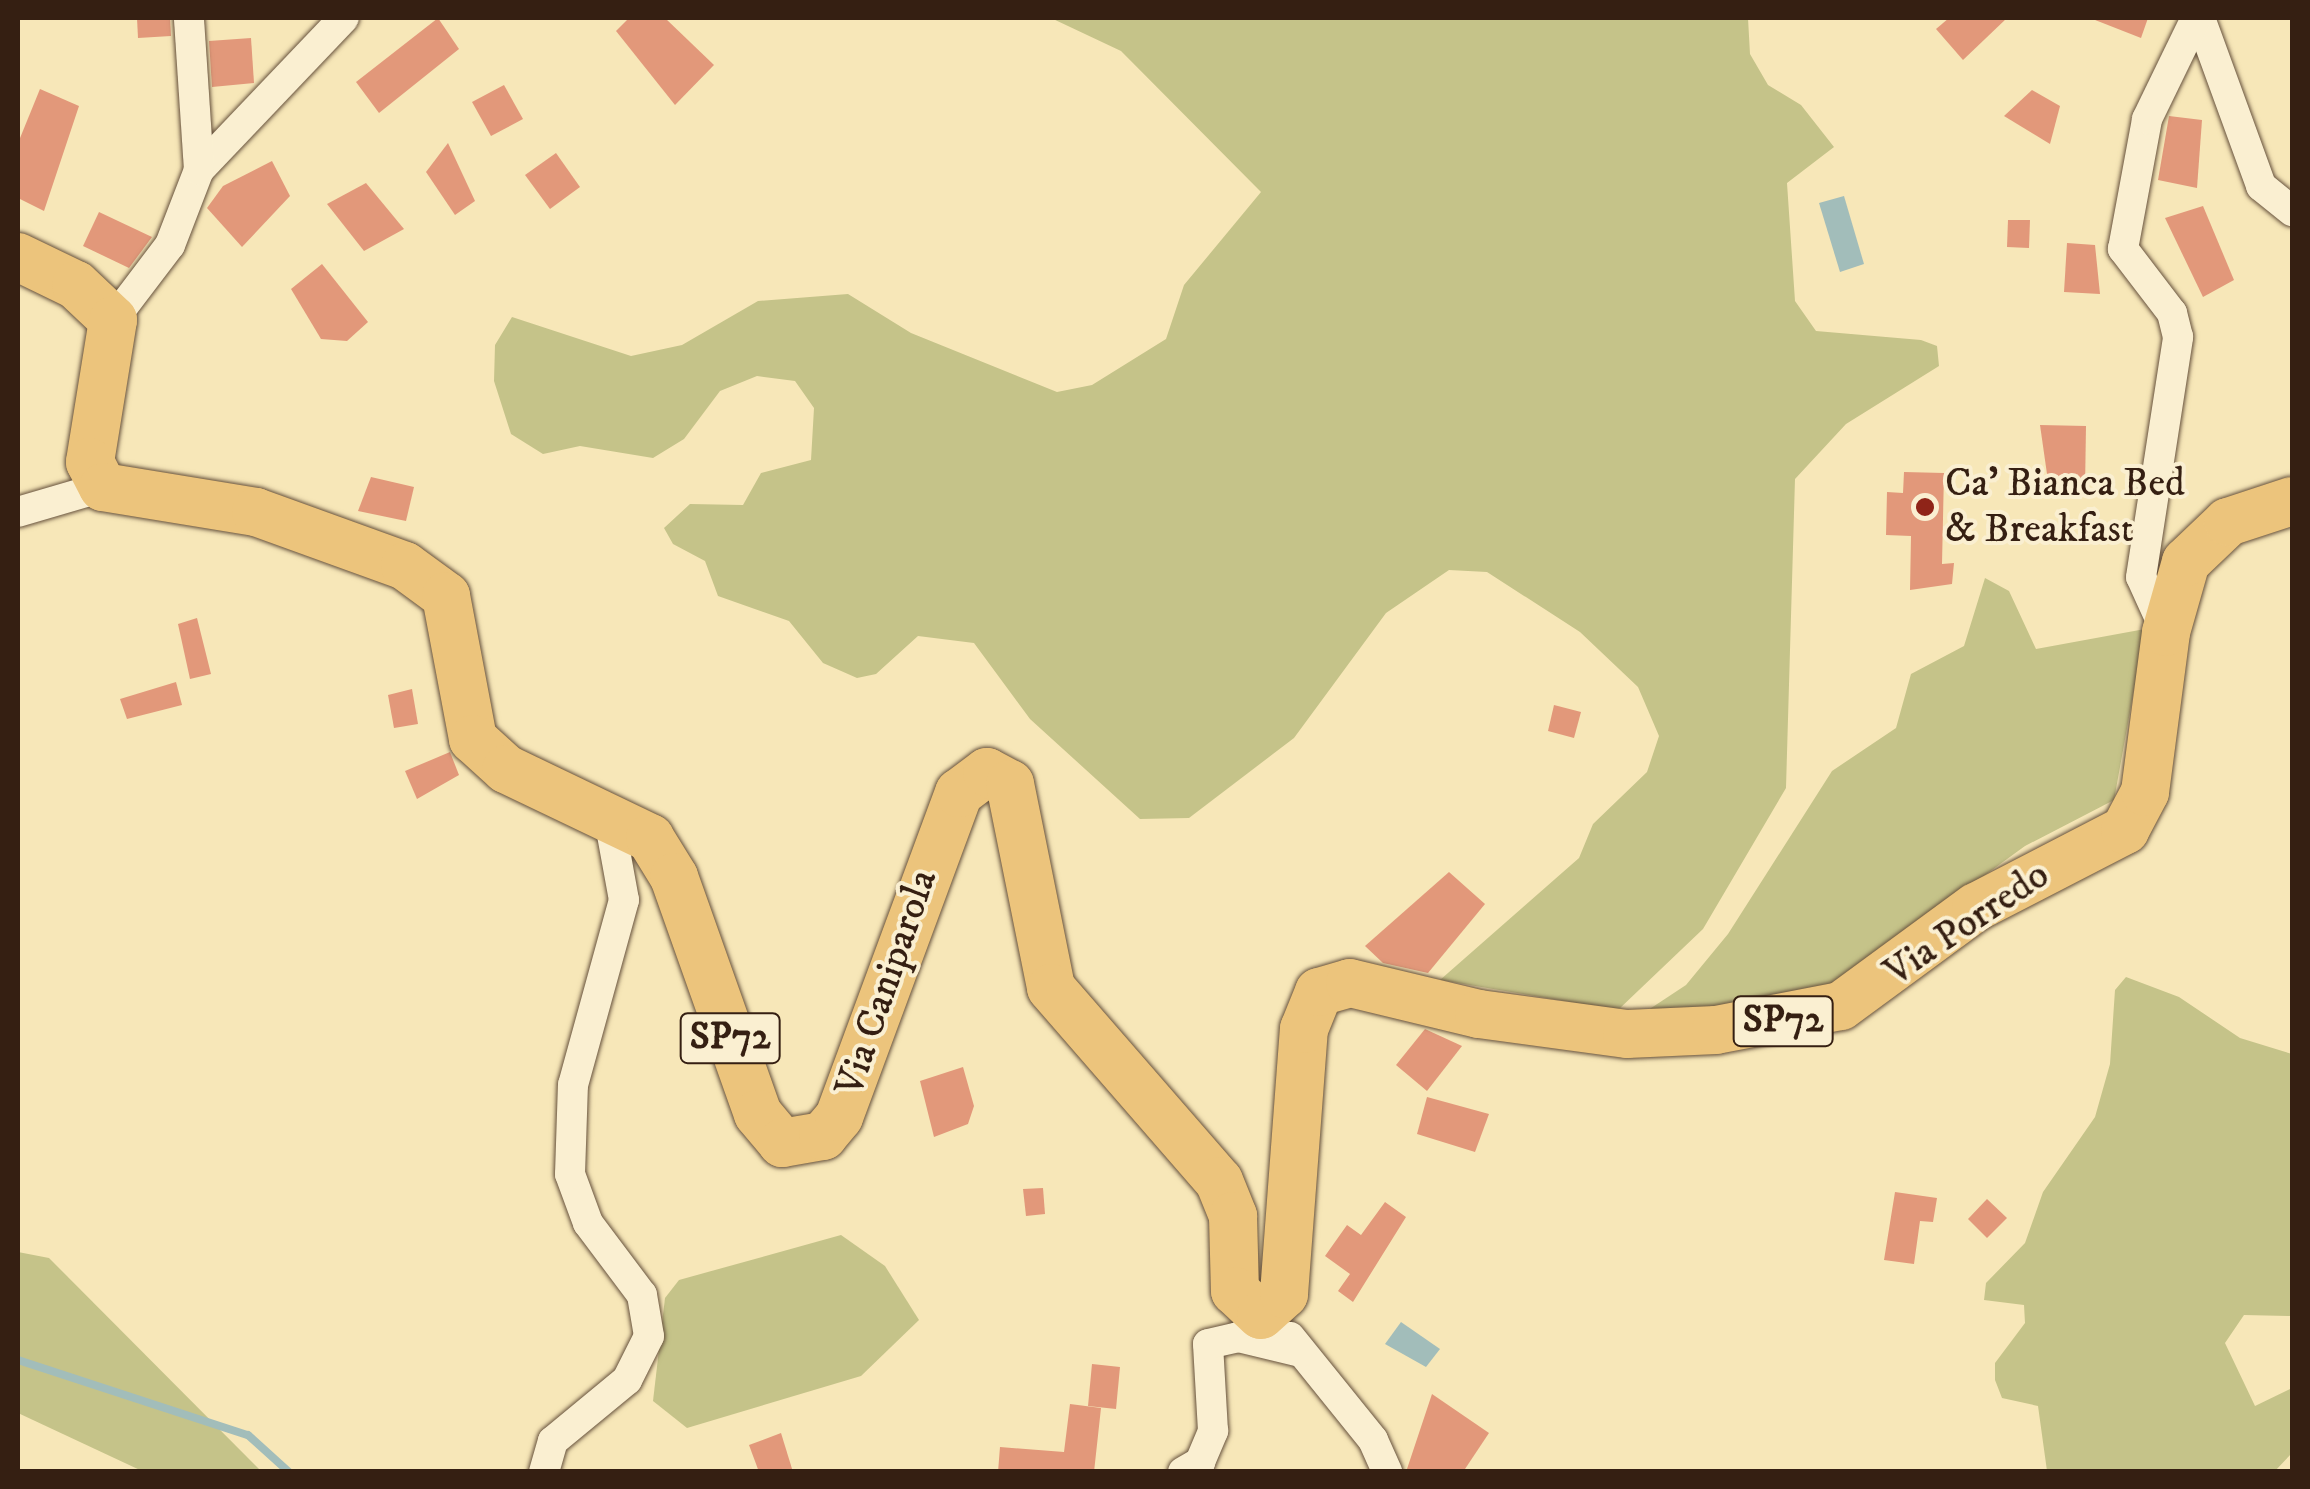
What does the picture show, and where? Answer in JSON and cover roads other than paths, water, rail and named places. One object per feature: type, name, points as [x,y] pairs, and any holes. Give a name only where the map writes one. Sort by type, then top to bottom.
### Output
[{"type":"main road","points":[[18,257],[76,285],[113,320],[90,462],[103,487]]},
{"type":"main road","name":"Via Caniparola","points":[[103,487],[256,512],[424,576],[454,617],[462,704],[481,749],[608,813],[664,857],[758,1114],[768,1133],[796,1147],[839,1117],[959,794],[972,775],[1001,776],[1018,812],[1051,988],[1219,1180],[1232,1216],[1235,1291],[1248,1309],[1274,1313]]},
{"type":"main road","name":"Via Porredo","points":[[1274,1313],[1286,1281],[1306,1017],[1319,992],[1350,984],[1479,1014],[1628,1034],[1716,1030],[1840,1006],[1976,908],[2125,830],[2145,792],[2166,632],[2186,562],[2202,542],[2228,522],[2292,500]]},
{"type":"street","points":[[189,18],[199,170]]},
{"type":"street","points":[[113,320],[170,245],[199,170],[344,18]]},
{"type":"street","points":[[2198,18],[2260,186],[2292,212]]},
{"type":"street","points":[[2166,632],[2141,577],[2178,337],[2172,313],[2123,249],[2147,119],[2198,18]]},
{"type":"street","points":[[18,512],[103,487]]},
{"type":"street","points":[[544,1472],[553,1441],[627,1380],[649,1336],[642,1295],[588,1223],[570,1174],[574,1084],[624,900],[608,813]]},
{"type":"street","points":[[1274,1313],[1300,1352],[1373,1440],[1387,1472]]},
{"type":"street","points":[[1184,1472],[1200,1462],[1213,1431],[1208,1344],[1238,1337],[1300,1352]]},
{"type":"water","points":[[1844,196],[1864,264],[1840,272],[1819,203]]},
{"type":"water","points":[[1401,1322],[1440,1349],[1426,1367],[1385,1344]]},
{"type":"waterway","points":[[18,1360],[248,1435],[289,1472]]},
{"type":"place","name":"Ca' Bianca Bed & Breakfast","points":[[1925,507]]}]
